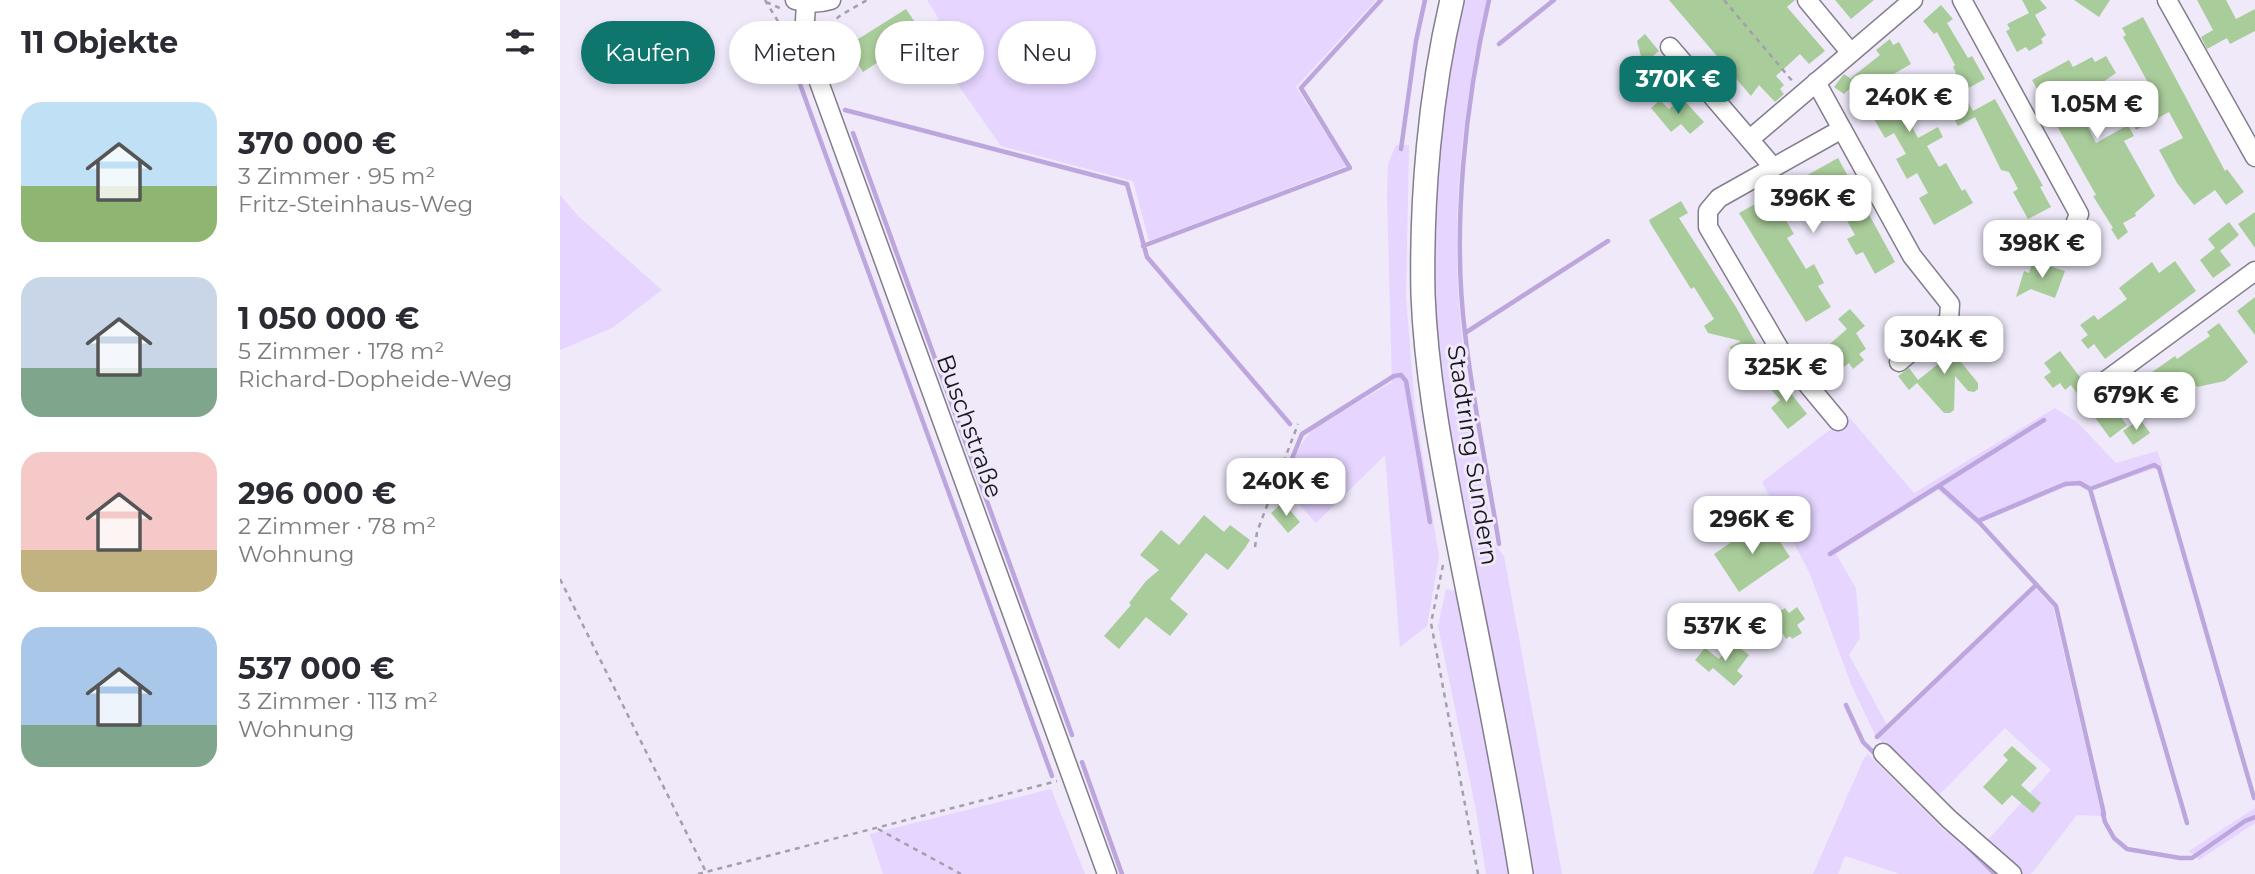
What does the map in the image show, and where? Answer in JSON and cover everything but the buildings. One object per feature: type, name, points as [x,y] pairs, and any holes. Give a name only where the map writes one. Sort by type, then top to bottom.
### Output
[{"type":"main road","name":"Stadtring Sundern","points":[[1452,0],[1434,108],[1425,199],[1423,295],[1434,412],[1521,874]]},
{"type":"street","points":[[801,2],[822,3],[831,0]]},
{"type":"street","points":[[1807,0],[1851,53]]},
{"type":"street","points":[[1750,139],[1913,0]]},
{"type":"street","points":[[1962,0],[2079,214],[2068,242]]},
{"type":"street","points":[[2167,0],[2255,157]]},
{"type":"street","name":"Buschstraße","points":[[801,2],[804,38],[811,60],[1107,874]]},
{"type":"street","points":[[1670,47],[1773,167]]},
{"type":"street","points":[[1810,88],[1842,129],[1912,256],[1950,304],[1949,320],[1899,362]]},
{"type":"street","points":[[1838,421],[1783,355],[1708,227],[1708,211],[1718,198],[1842,129]]},
{"type":"street","points":[[2104,382],[2255,271]]},
{"type":"street","points":[[1883,753],[1949,819],[2012,874]]},
{"type":"path","points":[[834,21],[867,0]]},
{"type":"path","points":[[1724,0],[1810,88]]},
{"type":"path","points":[[849,4],[855,8]]},
{"type":"path","points":[[1255,547],[1257,532],[1298,424]]},
{"type":"path","points":[[560,579],[706,872]]},
{"type":"path","points":[[698,874],[1072,777]]},
{"type":"path","points":[[878,828],[961,874]]},
{"type":"shaded area","points":[[927,0],[1376,0],[1296,87],[1346,166],[1149,241],[1133,181],[1001,146],[958,84],[984,84],[984,21],[936,21],[939,19]]},
{"type":"shaded area","points":[[1461,0],[1487,0],[1471,81],[1460,163],[1457,246],[1464,355],[1494,544],[1504,556],[1562,874],[1531,874],[1446,422],[1433,302],[1433,200],[1441,112]]},
{"type":"shaded area","points":[[1396,145],[1409,145],[1406,297],[1415,409],[1439,557],[1427,626],[1400,647],[1385,455],[1316,523],[1284,488],[1299,448],[1315,428],[1392,382],[1387,194],[1388,164]]},
{"type":"shaded area","points":[[560,195],[579,217],[662,290],[612,328],[560,350]]},
{"type":"shaded area","points":[[2055,408],[2078,423],[2116,463],[2157,451],[2163,466],[2089,491],[2079,486],[2068,486],[1977,524],[1938,490],[1836,554],[1856,588],[1860,638],[1849,655],[1887,725],[1876,737],[1851,684],[1810,574],[1762,482],[1848,416],[1914,493]]},
{"type":"shaded area","points":[[2035,588],[2053,607],[2102,816],[2077,815],[2031,874],[2021,874],[1984,844],[2051,770],[2005,728],[1936,798],[1879,739]]},
{"type":"shaded area","points":[[1446,589],[1459,592],[1512,874],[1486,874],[1476,810],[1438,626]]},
{"type":"shaded area","points":[[1868,754],[1947,833],[1952,828],[2003,874],[1900,874],[1845,856],[1838,874],[1813,874]]},
{"type":"shaded area","points":[[1051,789],[1085,874],[883,874],[870,834]]},
{"type":"shaded area","points":[[2255,808],[2255,823],[2199,860],[2189,851]]},
{"type":"waterway","points":[[1143,246],[1350,168],[1301,88],[1381,0]]},
{"type":"waterway","points":[[1401,149],[1416,41],[1425,0]]},
{"type":"waterway","points":[[1489,0],[1467,123],[1460,251],[1468,360],[1499,544]]},
{"type":"waterway","points":[[1499,44],[1554,0]]},
{"type":"waterway","points":[[800,84],[1052,776]]},
{"type":"waterway","points":[[845,110],[1127,184],[1147,257],[1290,424]]},
{"type":"waterway","points":[[853,133],[1072,735]]},
{"type":"waterway","points":[[1465,333],[1608,241]]},
{"type":"waterway","points":[[1278,493],[1302,434],[1394,376],[1401,375],[1406,381],[1430,522]]},
{"type":"waterway","points":[[1830,554],[2044,420]]},
{"type":"waterway","points":[[2090,489],[2154,465],[2159,468],[2254,798]]},
{"type":"waterway","points":[[1978,521],[2065,484],[2080,483],[2090,489],[2187,823]]},
{"type":"waterway","points":[[1939,486],[1978,521],[2056,606],[2104,814]]},
{"type":"waterway","points":[[1877,737],[2036,585]]},
{"type":"waterway","points":[[1846,705],[1863,742],[1878,757]]},
{"type":"waterway","points":[[1082,762],[1122,874]]},
{"type":"waterway","points":[[2103,814],[2114,838],[2127,849],[2180,858],[2192,858],[2245,821],[2255,817]]},
{"type":"waterway","points":[[1968,847],[1995,874]]}]
